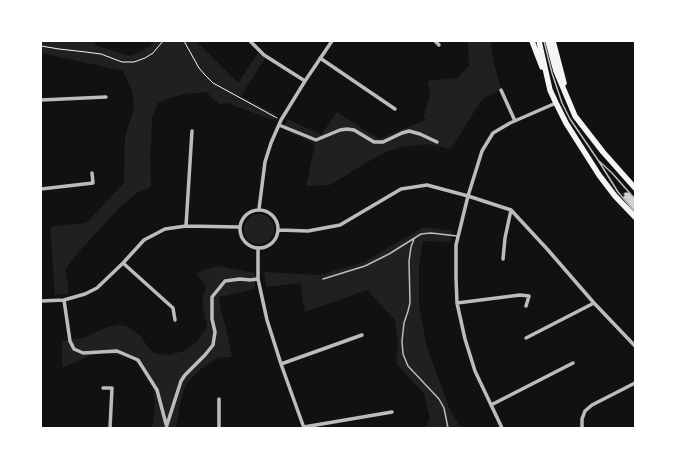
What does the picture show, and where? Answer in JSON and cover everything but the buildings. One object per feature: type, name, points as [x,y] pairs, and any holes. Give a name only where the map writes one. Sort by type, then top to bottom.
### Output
[{"type":"main road","points":[[532,41],[550,90],[566,123],[599,175],[615,196],[635,217]]},
{"type":"main road","points":[[539,41],[550,90]]},
{"type":"main road","points":[[548,41],[556,71],[575,116],[603,152],[635,188]]},
{"type":"main road","points":[[553,41],[567,95]]},
{"type":"street","points":[[250,41],[264,55],[306,81]]},
{"type":"street","points":[[259,209],[265,162],[271,143],[279,125],[332,41]]},
{"type":"street","points":[[435,41],[439,45]]},
{"type":"street","points":[[320,58],[395,109]]},
{"type":"street","points":[[501,90],[515,121]]},
{"type":"street","points":[[41,100],[106,97]]},
{"type":"street","points":[[502,428],[475,371],[465,339],[457,303],[457,236],[482,151],[493,133],[515,121],[556,103]]},
{"type":"street","points":[[279,125],[313,140],[320,139],[340,130],[347,129],[354,130],[374,142],[382,142],[409,131],[420,134],[436,142]]},
{"type":"street","points":[[186,226],[192,131]]},
{"type":"street","points":[[41,189],[93,184],[92,173]]},
{"type":"street","points":[[279,230],[308,232],[340,225],[401,189],[427,185],[511,210],[594,303],[635,346]]},
{"type":"street","points":[[259,209],[270,212],[277,220],[279,230],[276,240],[268,247],[258,249],[248,246],[241,238],[239,227],[242,218],[250,212],[259,209]]},
{"type":"street","points":[[503,259],[505,238],[511,210]]},
{"type":"street","points":[[41,301],[64,300],[85,294],[97,288],[144,240],[165,229],[186,226],[239,227]]},
{"type":"street","points":[[258,249],[258,279],[267,320],[304,427],[392,412]]},
{"type":"street","points":[[122,263],[173,308],[175,320]]},
{"type":"street","points":[[166,427],[181,381],[185,375],[206,355],[213,345],[215,332],[212,319],[212,297],[225,281],[258,279]]},
{"type":"street","points":[[457,303],[520,295],[529,296],[526,306]]},
{"type":"street","points":[[64,300],[70,341],[74,349],[83,353],[117,351],[138,360],[157,390],[166,427]]},
{"type":"street","points":[[526,338],[594,303]]},
{"type":"street","points":[[281,364],[362,334]]},
{"type":"street","points":[[491,404],[573,363]]},
{"type":"street","points":[[582,428],[582,419],[588,408],[635,383]]},
{"type":"street","points":[[103,388],[112,388],[110,428]]},
{"type":"street","points":[[219,399],[219,428]]},
{"type":"lane","points":[[544,41],[552,73],[562,103],[570,119],[618,192],[635,212]]},
{"type":"lane","points":[[598,160],[612,173],[635,199]]},
{"type":"lane","points":[[323,279],[364,266],[422,234],[431,233],[457,236]]},
{"type":"lane","points":[[414,239],[409,261],[410,302],[404,322],[402,341],[403,354],[408,366],[439,399],[444,408],[448,428]]},
{"type":"path","points":[[41,46],[101,54],[122,62],[134,62],[153,53],[163,41]]},
{"type":"path","points":[[184,41],[199,68],[213,83],[282,120]]},
{"type":"shaded area","points":[[41,41],[93,41],[97,46],[131,56],[149,47],[154,41],[196,41],[238,83],[258,53],[265,58],[241,96],[276,114],[273,120],[227,103],[219,104],[206,92],[186,94],[158,103],[152,118],[150,148],[151,187],[137,193],[122,205],[65,269],[68,283],[68,294],[55,295],[50,228],[52,226],[86,223],[124,183],[125,136],[134,109],[132,91],[123,71],[41,53]]},
{"type":"shaded area","points":[[468,41],[490,41],[501,89],[483,99],[451,149],[426,144],[402,147],[386,152],[330,185],[306,186],[315,144],[283,129],[288,119],[321,135],[337,112],[379,139],[426,120],[423,117],[430,97],[428,81],[458,78],[469,65]]},
{"type":"shaded area","points":[[259,214],[265,215],[273,223],[273,235],[265,243],[259,244],[253,243],[245,235],[244,229],[245,223],[253,215]]},
{"type":"shaded area","points":[[424,227],[452,231],[451,242],[423,241],[419,266],[419,306],[427,347],[450,410],[461,428],[426,428],[430,418],[424,394],[396,363],[398,345],[395,320],[367,290],[305,312],[300,283],[266,287],[264,272],[320,275],[364,262]]},
{"type":"shaded area","points":[[219,266],[255,273],[255,289],[219,297],[232,357],[217,358],[201,369],[186,384],[181,399],[176,428],[152,428],[155,409],[154,392],[148,375],[132,358],[104,353],[91,355],[62,367],[62,341],[86,337],[105,328],[118,325],[126,326],[139,334],[154,353],[169,355],[184,351],[197,342],[207,327],[202,302],[206,287],[197,274],[205,269]]}]
